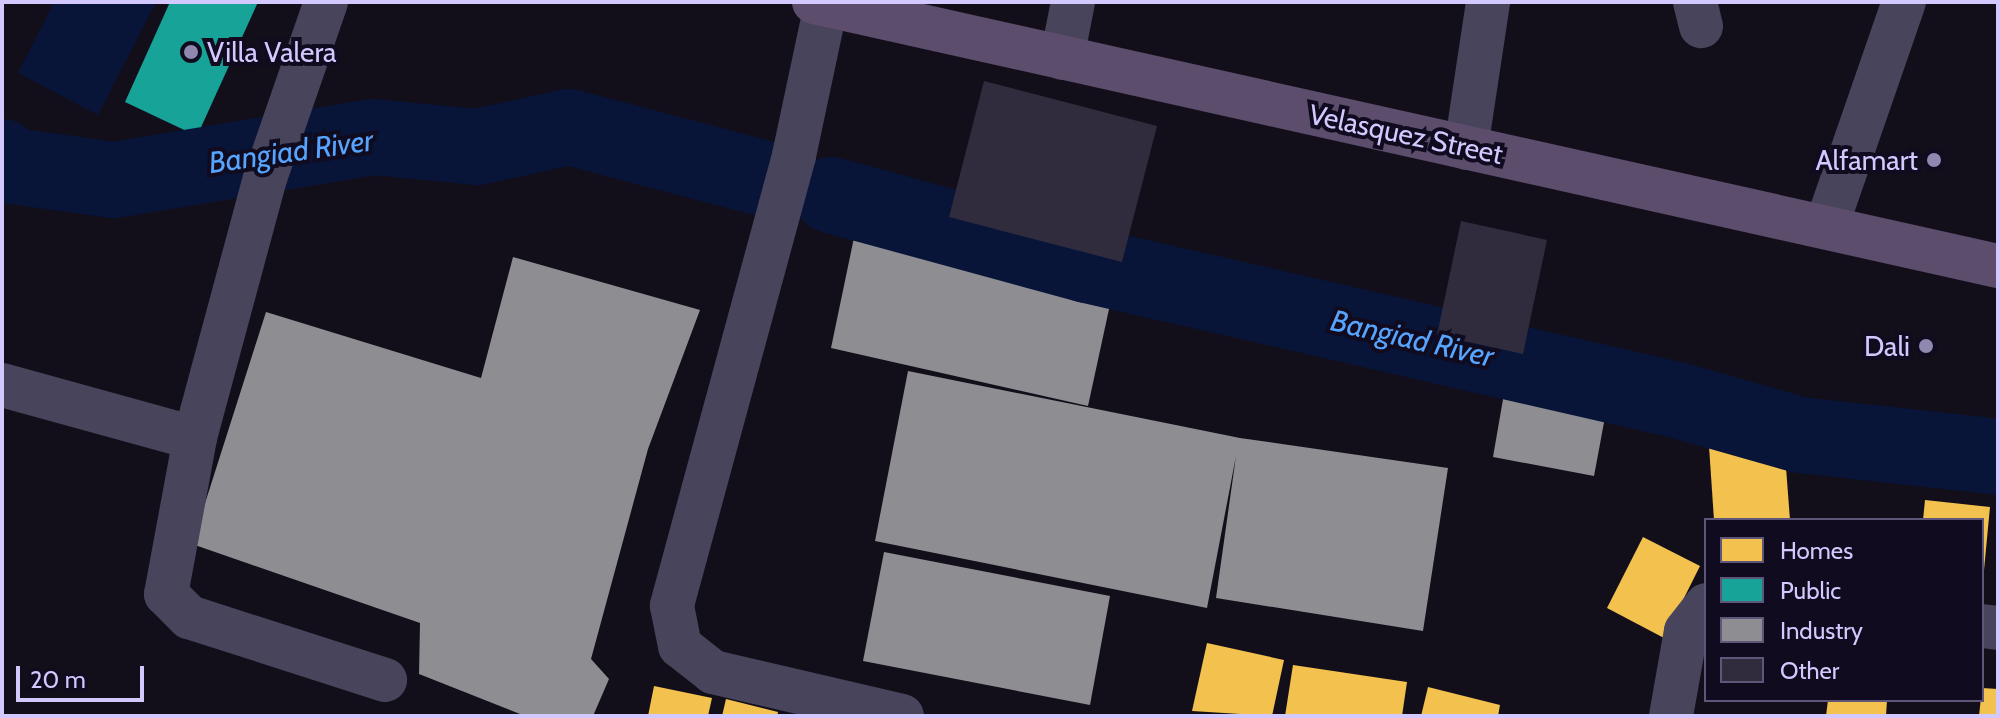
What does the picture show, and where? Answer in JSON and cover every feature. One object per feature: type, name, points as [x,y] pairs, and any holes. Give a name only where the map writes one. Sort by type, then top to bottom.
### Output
[{"type":"main road","name":"Velasquez Street","points":[[820,3],[889,12],[1062,58],[1998,266]]},
{"type":"street","points":[[326,2],[265,178],[195,438],[165,569],[166,594],[189,617],[385,680]]},
{"type":"street","points":[[1062,58],[1073,2]]},
{"type":"street","points":[[1466,148],[1488,2]]},
{"type":"street","points":[[1826,227],[1904,2]]},
{"type":"street","points":[[820,3],[794,156],[672,606],[680,646],[713,672],[902,716]]},
{"type":"street","points":[[2,385],[195,438]]},
{"type":"street","points":[[1671,716],[1686,631],[1704,608]]},
{"type":"water","points":[[54,2],[156,2],[98,115],[18,73]]},
{"type":"building: Homes","points":[[1784,441],[1790,518],[1714,518],[1709,446]]},
{"type":"building: Homes","points":[[1925,500],[1990,507],[1984,570],[1984,518],[1923,518]]},
{"type":"building: Homes","points":[[1643,537],[1700,566],[1664,638],[1607,608]]},
{"type":"building: Homes","points":[[1207,643],[1284,660],[1272,716],[1192,711]]},
{"type":"building: Homes","points":[[1293,665],[1407,682],[1402,716],[1285,716]]},
{"type":"building: Homes","points":[[654,686],[712,698],[708,716],[648,716]]},
{"type":"building: Homes","points":[[1428,687],[1500,705],[1498,716],[1421,716]]},
{"type":"building: Homes","points":[[1984,688],[1998,689],[1998,716],[1979,716],[1980,702],[1984,702]]},
{"type":"building: Homes","points":[[726,699],[778,712],[777,716],[722,716]]},
{"type":"building: Homes","points":[[1828,702],[1887,702],[1886,716],[1826,716]]},
{"type":"building: Public","name":"Villa Valera","points":[[170,2],[258,2],[197,136],[125,102]]},
{"type":"building: Industry","points":[[856,228],[1114,286],[1088,406],[831,348]]},
{"type":"building: Industry","points":[[513,257],[700,310],[648,449],[591,659],[609,679],[593,716],[525,716],[419,674],[420,623],[192,544],[266,312],[481,378]]},
{"type":"building: Industry","points":[[908,371],[1240,438],[1448,468],[1423,631],[1216,598],[1236,456],[1207,608],[875,541]]},
{"type":"building: Industry","points":[[1506,382],[1608,401],[1594,476],[1493,457]]},
{"type":"building: Industry","points":[[884,552],[1110,596],[1090,705],[863,661]]},
{"type":"building: Other","points":[[984,81],[1157,126],[1122,262],[949,217]]},
{"type":"building: Other","points":[[1461,221],[1547,240],[1523,354],[1437,335]]},
{"type":"waterway","name":"Bangiad River","points":[[2,157],[13,166],[114,180],[373,137],[477,147],[569,127],[769,180]]},
{"type":"waterway","name":"Bangiad River","points":[[831,195],[1087,265],[1677,400],[1800,435],[1998,457]]},
{"type":"place","name":"Villa Valera","points":[[191,52]]},
{"type":"place","name":"Alfamart","points":[[1934,160]]},
{"type":"place","name":"Dali","points":[[1926,346]]}]
